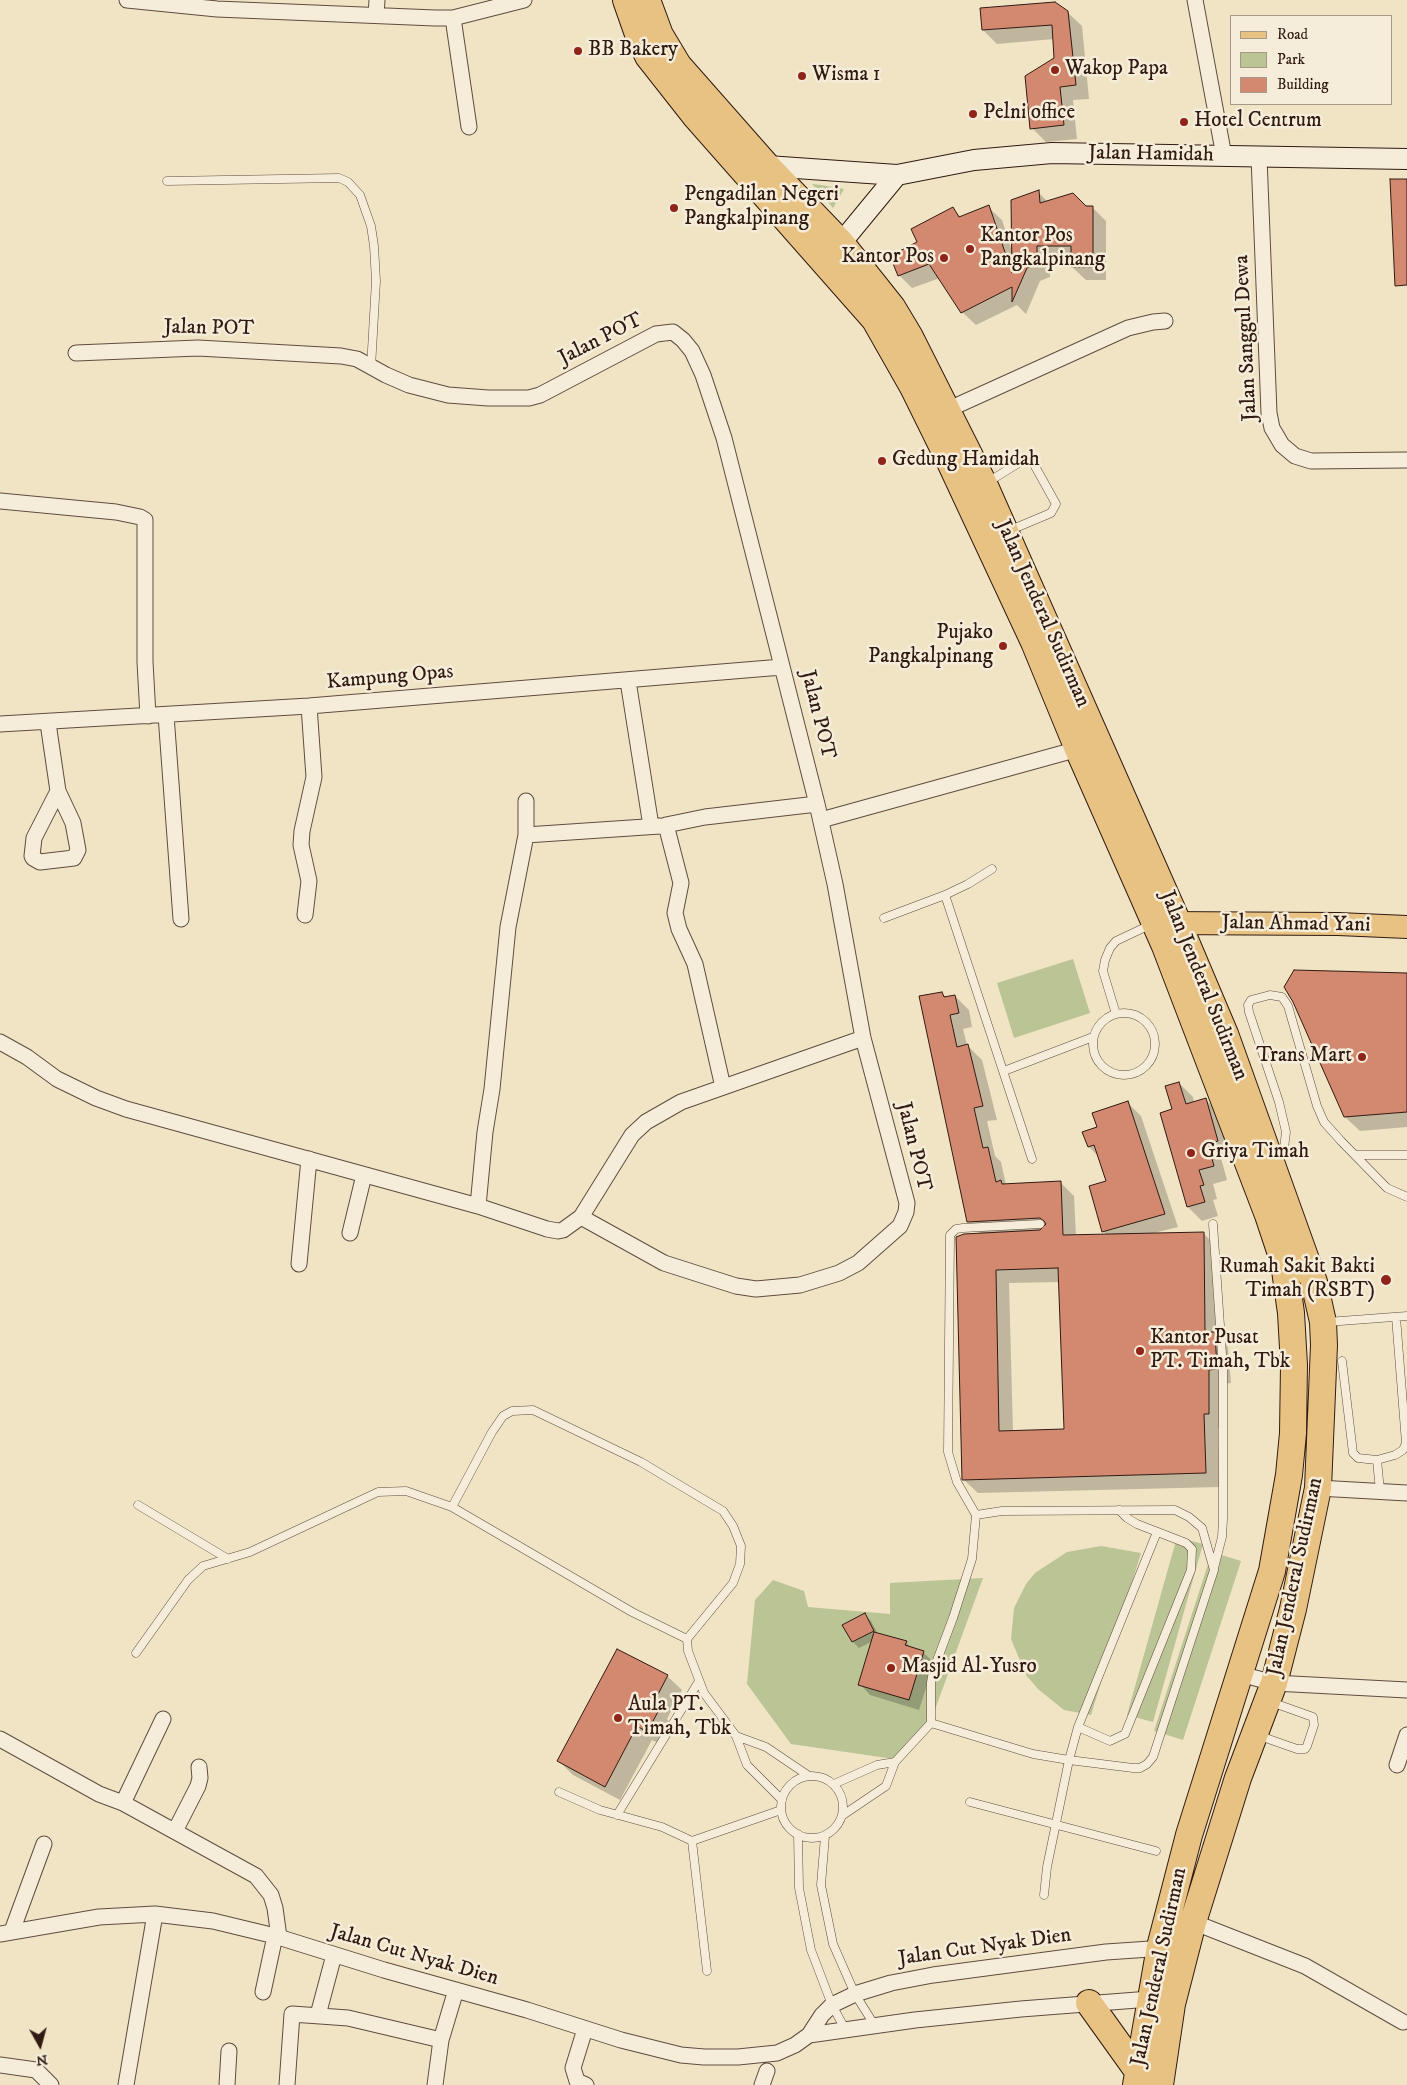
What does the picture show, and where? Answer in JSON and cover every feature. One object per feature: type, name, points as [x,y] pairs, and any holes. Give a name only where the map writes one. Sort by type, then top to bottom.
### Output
[{"type":"highway","name":"Jalan Jenderal Sudirman","points":[[626,0],[639,38],[648,56],[696,117],[841,243],[892,307],[910,337],[937,405],[950,462],[994,535],[1107,758],[1167,923],[1284,1263],[1291,1313],[1294,1365],[1289,1475],[1272,1571],[1189,1835],[1160,1946],[1160,2085]]},
{"type":"highway","name":"Jalan Jenderal Sudirman","points":[[647,0],[660,35],[678,65],[875,320],[937,405],[984,484],[994,535],[1034,642],[1078,749],[1225,1034],[1273,1162],[1314,1282],[1323,1322],[1324,1345],[1318,1488],[1293,1609],[1270,1692],[1238,1778],[1193,1922],[1186,1952],[1161,2002],[1137,2078]]},
{"type":"highway","points":[[1089,2004],[1137,2078]]},
{"type":"main road","name":"Jalan Hamidah","points":[[759,172],[898,176],[974,160],[1052,153],[1407,159]]},
{"type":"main road","points":[[841,243],[898,176]]},
{"type":"main road","name":"Jalan Ahmad Yani","points":[[1167,923],[1338,924],[1407,927]]},
{"type":"street","points":[[127,0],[269,6],[376,15],[453,18],[524,0]]},
{"type":"street","points":[[376,15],[377,0]]},
{"type":"street","points":[[1195,0],[1224,156]]},
{"type":"street","points":[[453,18],[468,127]]},
{"type":"street","name":"Jalan Sanggul Dewa","points":[[1259,156],[1272,428],[1282,445],[1295,456],[1311,461],[1407,460]]},
{"type":"street","points":[[937,405],[1128,328],[1165,321]]},
{"type":"street","name":"Jalan POT","points":[[76,353],[198,348],[341,356],[358,359],[409,385],[448,396],[529,398],[540,395],[656,334],[673,332],[692,351],[724,438],[821,820],[835,884],[863,1038],[907,1202],[906,1212],[900,1226],[858,1263],[840,1273],[800,1285],[756,1289],[736,1286],[664,1263],[581,1217]]},
{"type":"street","points":[[0,501],[116,512],[140,517],[145,520],[145,662],[148,716]]},
{"type":"street","name":"Kampung Opas","points":[[0,724],[48,723],[309,706],[782,667]]},
{"type":"street","points":[[628,681],[659,826],[681,883],[675,913],[679,929],[695,964],[723,1087]]},
{"type":"street","points":[[305,915],[309,881],[301,845],[302,831],[314,777],[309,706]]},
{"type":"street","points":[[166,715],[181,919]]},
{"type":"street","points":[[48,723],[58,791]]},
{"type":"street","points":[[821,820],[1078,749]]},
{"type":"street","points":[[478,1206],[508,927],[526,835],[526,801]]},
{"type":"street","points":[[526,835],[659,826],[705,817],[817,804]]},
{"type":"street","points":[[0,1042],[27,1057],[58,1079],[96,1098],[126,1109],[478,1206],[546,1229],[558,1231],[563,1230],[581,1217],[632,1135],[646,1122],[681,1102],[863,1038]]},
{"type":"street","points":[[299,1264],[309,1159]]},
{"type":"street","points":[[350,1234],[364,1175]]},
{"type":"street","points":[[1318,1488],[1407,1493]]},
{"type":"street","points":[[1240,1674],[1270,1692],[1407,1690]]},
{"type":"street","points":[[123,1803],[162,1719]]},
{"type":"street","points":[[1397,1765],[1407,1735]]},
{"type":"street","points":[[0,1739],[99,1794],[123,1803],[256,1876],[271,1895],[275,1908],[277,1937],[263,1992]]},
{"type":"street","points":[[175,1831],[198,1786],[200,1778],[199,1767]]},
{"type":"street","points":[[6,1932],[44,1844]]},
{"type":"street","points":[[126,2085],[155,1914]]},
{"type":"street","name":"Jalan Cut Nyak Dien","points":[[6,1932],[99,1917],[155,1914],[213,1921],[277,1937],[527,2010],[652,2049],[681,2055],[704,2057],[738,2057],[777,2053],[795,2045],[809,2035],[822,2015],[832,2005],[855,1994],[891,1983],[933,1975],[1160,1946],[1186,1952]]},
{"type":"street","points":[[1193,1922],[1305,1966],[1403,2022]]},
{"type":"street","points":[[318,2015],[334,1954]]},
{"type":"street","points":[[436,2085],[441,2040],[456,1990]]},
{"type":"street","name":"Jalan Cut Nyak Dien","points":[[809,2035],[992,2012],[1089,2004],[1161,2002]]},
{"type":"street","points":[[287,2085],[292,2014],[348,2018],[441,2040]]},
{"type":"street","points":[[585,2029],[573,2068],[577,2081],[586,2085]]},
{"type":"street","points":[[227,2085],[229,2051]]},
{"type":"street","points":[[0,2065],[36,2070],[51,2085]]},
{"type":"lane","points":[[167,181],[339,178],[348,182],[360,195],[371,226],[374,246],[376,281],[371,367]]},
{"type":"lane","points":[[984,484],[1024,459],[1031,459],[1056,504],[1051,513],[994,535]]},
{"type":"lane","points":[[884,918],[944,895],[968,884],[992,869]]},
{"type":"lane","points":[[944,895],[1032,1159]]},
{"type":"lane","points":[[1116,1014],[1103,971],[1110,948],[1116,941],[1167,923]]},
{"type":"lane","points":[[1273,1162],[1284,1148],[1286,1132],[1279,1102],[1248,1012],[1248,1005],[1251,1000],[1270,995],[1282,997],[1288,1006],[1317,1106],[1324,1122],[1387,1188],[1407,1197]]},
{"type":"lane","points":[[1128,1013],[1139,1017],[1151,1029],[1156,1046],[1153,1057],[1147,1067],[1137,1073],[1126,1076],[1109,1072],[1096,1060],[1092,1049],[1093,1037],[1098,1027],[1106,1018],[1116,1014],[1128,1013]]},
{"type":"lane","points":[[1004,1072],[1093,1037]]},
{"type":"lane","points":[[1355,1155],[1407,1156]]},
{"type":"lane","points":[[843,1815],[886,1786],[896,1762],[931,1723],[932,1671],[953,1618],[972,1559],[976,1515],[957,1482],[948,1452],[950,1235],[956,1229],[963,1228],[1040,1224]]},
{"type":"lane","points":[[931,1723],[1032,1754],[1069,1760],[1133,1768],[1147,1764],[1153,1757],[1214,1570],[1222,1537],[1223,1369],[1213,1224]]},
{"type":"lane","points":[[1323,1322],[1407,1316]]},
{"type":"lane","points":[[1342,1361],[1353,1453],[1358,1458],[1377,1460],[1395,1455],[1403,1450],[1406,1443],[1396,1317]]},
{"type":"lane","points":[[452,1507],[492,1432],[503,1416],[512,1411],[533,1410],[641,1462],[723,1510],[733,1526],[741,1546],[740,1564],[733,1583],[687,1639],[688,1651],[704,1694],[736,1736],[747,1765],[782,1800]]},
{"type":"lane","points":[[1377,1460],[1380,1491]]},
{"type":"lane","points":[[136,1653],[194,1572],[203,1566],[250,1552],[378,1492],[406,1491],[452,1507],[632,1612],[687,1639]]},
{"type":"lane","points":[[138,1505],[228,1559]]},
{"type":"lane","points":[[1078,1727],[1110,1741],[1125,1734],[1191,1570],[1192,1549],[1186,1543],[1136,1524],[1119,1510]]},
{"type":"lane","points":[[976,1515],[1002,1511],[1175,1510],[1189,1517],[1202,1528],[1214,1570]]},
{"type":"lane","points":[[1044,1895],[1047,1867],[1069,1760],[1078,1727],[1156,1532]]},
{"type":"lane","points":[[617,1815],[699,1681]]},
{"type":"lane","points":[[1254,1734],[1297,1749],[1305,1749],[1307,1746],[1314,1724],[1313,1717],[1270,1692]]},
{"type":"lane","points":[[736,1736],[766,1747],[809,1776]]},
{"type":"lane","points":[[834,1784],[877,1765],[896,1762]]},
{"type":"lane","points":[[809,1776],[822,1778],[834,1784],[844,1804],[843,1815],[836,1827],[825,1836],[811,1838],[798,1834],[786,1824],[781,1810],[785,1791],[800,1778],[809,1776]]},
{"type":"lane","points":[[559,1792],[617,1815],[662,1827],[692,1841],[781,1810]]},
{"type":"lane","points":[[970,1802],[1156,1851]]},
{"type":"lane","points":[[798,1834],[799,1888],[811,1950],[832,2005],[845,2029]]},
{"type":"lane","points":[[825,1836],[822,1885],[833,1944],[855,1994],[875,2026]]},
{"type":"lane","points":[[692,1841],[707,1971]]},
{"type":"green space","points":[[812,184],[821,185],[844,189],[833,208]]},
{"type":"green space","points":[[1073,959],[1090,1013],[1014,1038],[997,983]]},
{"type":"green space","points":[[1177,1537],[1203,1544],[1153,1722],[1127,1715]]},
{"type":"green space","points":[[1101,1546],[1141,1553],[1091,1715],[1064,1710],[1038,1689],[1026,1675],[1011,1639],[1014,1608],[1026,1584],[1035,1573],[1067,1552]]},
{"type":"green space","points":[[1212,1552],[1241,1561],[1183,1740],[1154,1731]]},
{"type":"green space","points":[[983,1578],[933,1715],[901,1760],[791,1744],[747,1684],[755,1600],[773,1580],[804,1591],[808,1607],[890,1614],[890,1583]]},
{"type":"building","name":"Wakop Papa","points":[[1055,2],[1068,11],[1076,85],[1060,87],[1064,125],[1030,129],[1025,76],[1054,58],[1052,25],[982,30],[980,8]]},
{"type":"building","points":[[1390,179],[1407,179],[1407,285],[1395,286]]},
{"type":"building","name":"Kantor Pos Pangkalpinang","points":[[1039,190],[1040,203],[1073,193],[1086,206],[1093,206],[1093,267],[1071,267],[1071,246],[1037,246],[1037,263],[1027,268],[1012,302],[1012,287],[961,313],[929,264],[898,276],[890,256],[917,242],[911,229],[953,207],[959,217],[989,205],[1012,273],[1011,200]]},
{"type":"building","name":"Trans Mart","points":[[1294,970],[1407,973],[1407,1112],[1344,1117],[1293,1002],[1284,987]]},
{"type":"building","points":[[942,992],[944,997],[955,995],[959,1013],[950,1015],[957,1047],[968,1044],[983,1106],[974,1108],[983,1148],[988,1147],[996,1182],[1001,1180],[1002,1184],[1061,1181],[1063,1235],[1204,1232],[1205,1332],[1215,1332],[1217,1369],[1209,1370],[1209,1414],[1204,1414],[1206,1473],[962,1480],[956,1237],[964,1234],[1040,1230],[1046,1224],[1040,1218],[967,1222],[919,996]],"holes":[[[1058,1268],[1064,1429],[999,1431],[996,1270]]]},
{"type":"building","points":[[1179,1082],[1186,1104],[1206,1098],[1218,1141],[1208,1144],[1214,1166],[1199,1170],[1204,1185],[1200,1186],[1205,1202],[1187,1207],[1160,1113],[1172,1109],[1165,1086]]},
{"type":"building","points":[[1128,1101],[1165,1214],[1102,1232],[1089,1186],[1106,1181],[1094,1145],[1088,1147],[1082,1132],[1097,1127],[1092,1113]]},
{"type":"building","points":[[865,1613],[874,1631],[852,1642],[842,1625]]},
{"type":"building","name":"Masjid Al-Yusro","points":[[874,1632],[907,1641],[905,1645],[924,1651],[909,1700],[858,1685]]},
{"type":"building","name":"Aula PT. Timah, Tbk","points":[[617,1649],[668,1675],[652,1706],[659,1710],[647,1732],[637,1726],[605,1787],[557,1761]]},
{"type":"place","name":"BB Bakery","points":[[578,51]]},
{"type":"place","name":"Wakop Papa","points":[[1055,70]]},
{"type":"place","name":"Wisma 1","points":[[802,76]]},
{"type":"place","name":"Pelni office","points":[[973,114]]},
{"type":"place","name":"Hotel Centrum","points":[[1184,122]]},
{"type":"place","name":"Pengadilan Negeri Pangkalpinang","points":[[674,208]]},
{"type":"place","name":"Kantor Pos Pangkalpinang","points":[[970,249]]},
{"type":"place","name":"Kantor Pos","points":[[944,258]]},
{"type":"place","name":"Gedung Hamidah","points":[[882,461]]},
{"type":"place","name":"Pujako Pangkalpinang","points":[[1003,646]]},
{"type":"place","name":"Trans Mart","points":[[1362,1057]]},
{"type":"place","name":"Griya Timah","points":[[1191,1153]]},
{"type":"place","name":"Rumah Sakit Bakti Timah (RSBT)","points":[[1386,1280]]},
{"type":"place","name":"Kantor Pusat PT. Timah, Tbk","points":[[1140,1351]]},
{"type":"place","name":"Masjid Al-Yusro","points":[[891,1668]]},
{"type":"place","name":"Aula PT. Timah, Tbk","points":[[618,1718]]}]
